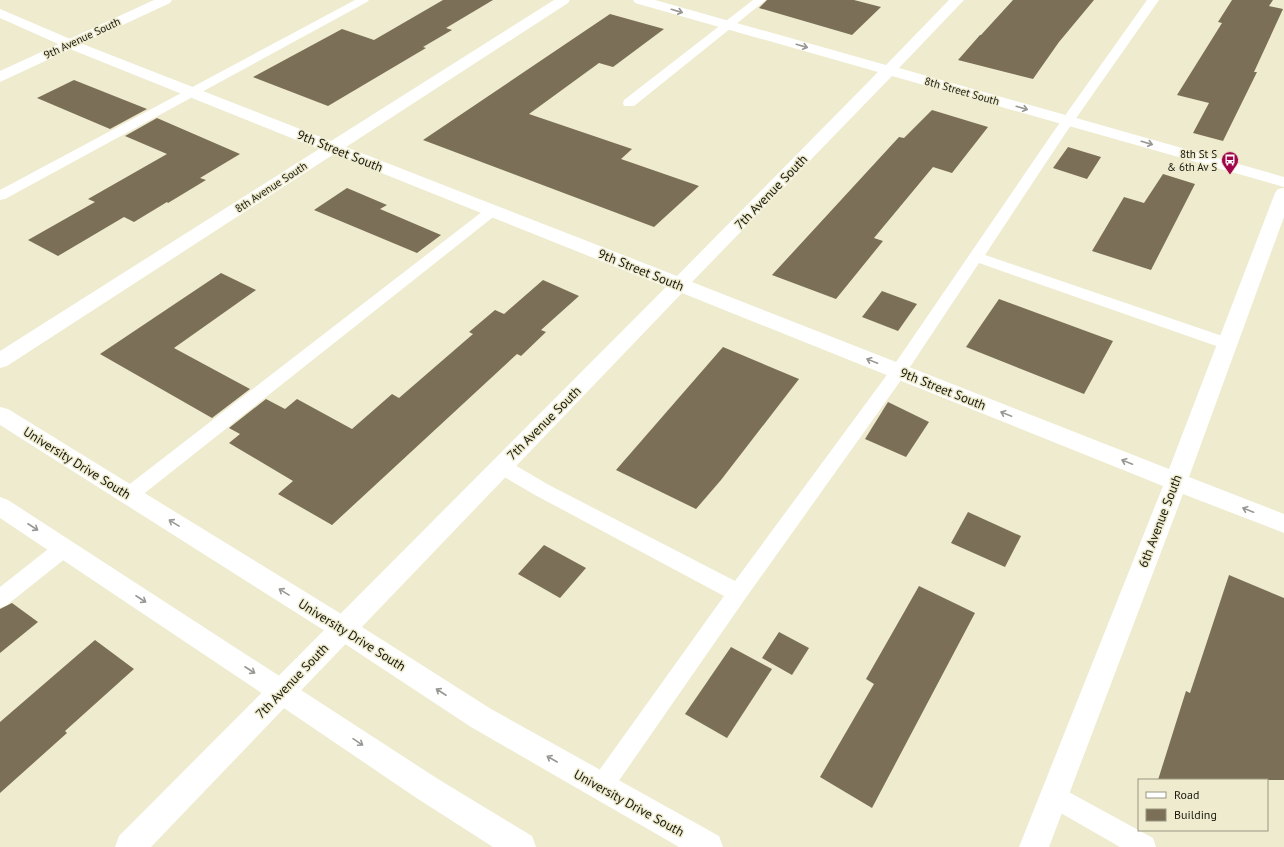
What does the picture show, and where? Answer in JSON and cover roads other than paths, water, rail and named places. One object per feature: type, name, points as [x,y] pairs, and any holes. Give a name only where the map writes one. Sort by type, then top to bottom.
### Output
[{"type":"street","name":"9th Avenue South","points":[[0,77],[165,0]]},
{"type":"street","name":"8th Avenue South","points":[[0,361],[563,0]]},
{"type":"street","name":"8th Street South","points":[[640,0],[1284,182]]},
{"type":"street","name":"7th Avenue South","points":[[130,847],[342,628],[680,286],[957,0]]},
{"type":"street","name":"9th Street South","points":[[0,13],[70,44],[1284,524]]},
{"type":"street","name":"6th Avenue South","points":[[1034,847],[1176,481],[1284,193]]},
{"type":"street","name":"University Drive South","points":[[0,415],[342,628],[481,718],[601,788],[708,847]]},
{"type":"street","points":[[0,506],[282,691],[428,789],[521,847]]},
{"type":"lane","points":[[0,196],[363,0]]},
{"type":"lane","points":[[629,103],[760,0]]},
{"type":"lane","points":[[601,788],[738,593],[898,372],[1068,121],[1153,0]]},
{"type":"lane","points":[[129,495],[492,211]]},
{"type":"lane","points":[[976,258],[1228,344]]},
{"type":"lane","points":[[501,466],[542,490],[738,593]]},
{"type":"lane","points":[[0,599],[64,548]]},
{"type":"lane","points":[[1054,796],[1144,847]]},
{"type":"place","name":"8th St S & 6th Av S","points":[[1230,175]]}]
